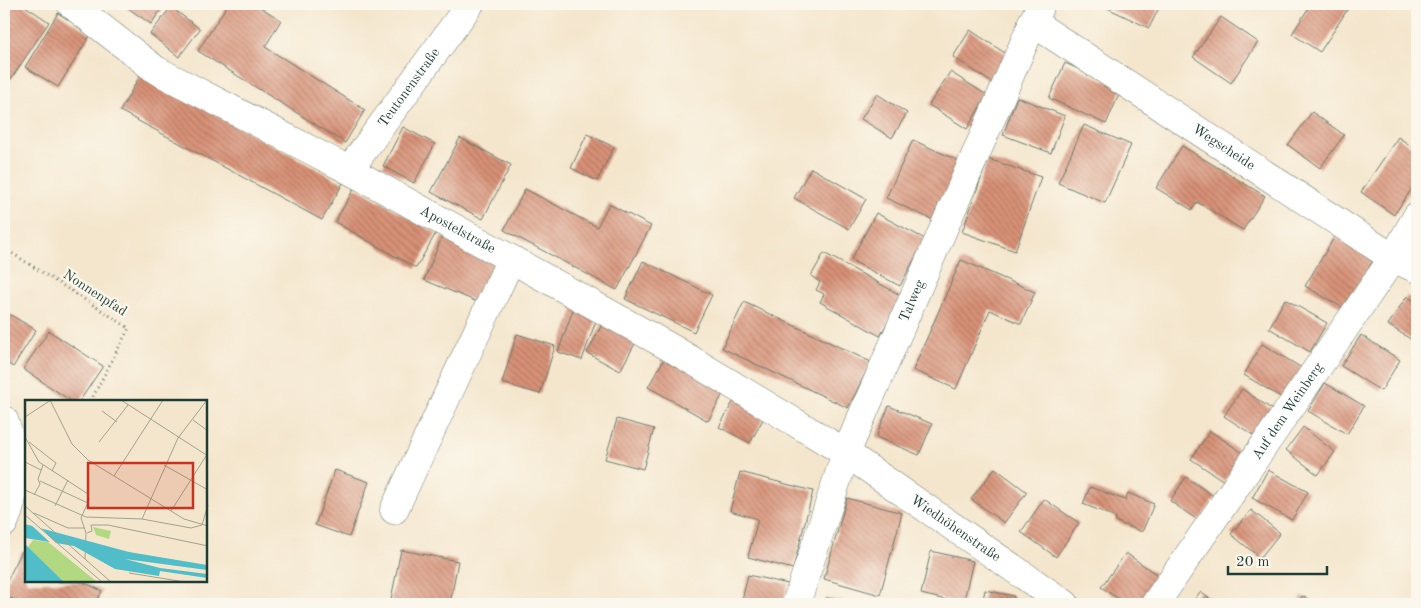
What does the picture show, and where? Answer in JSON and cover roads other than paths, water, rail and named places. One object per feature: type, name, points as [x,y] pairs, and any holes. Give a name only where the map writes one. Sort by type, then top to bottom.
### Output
[{"type":"street","name":"Apostelstraße","points":[[71,4],[156,70],[349,170],[511,259],[673,349],[846,453]]},
{"type":"street","name":"Teutonenstraße","points":[[349,170],[470,4]]},
{"type":"street","name":"Wegscheide","points":[[1037,13],[1405,263]]},
{"type":"street","name":"Talweg","points":[[796,604],[846,453],[1037,13]]},
{"type":"street","name":"Auf dem Weinberg","points":[[1155,604],[1405,263],[1417,216]]},
{"type":"street","points":[[394,510],[511,259]]},
{"type":"street","points":[[4,420],[14,455],[14,477],[12,499],[4,523]]},
{"type":"street","name":"Wiedhöhenstraße","points":[[846,453],[1065,604]]}]
